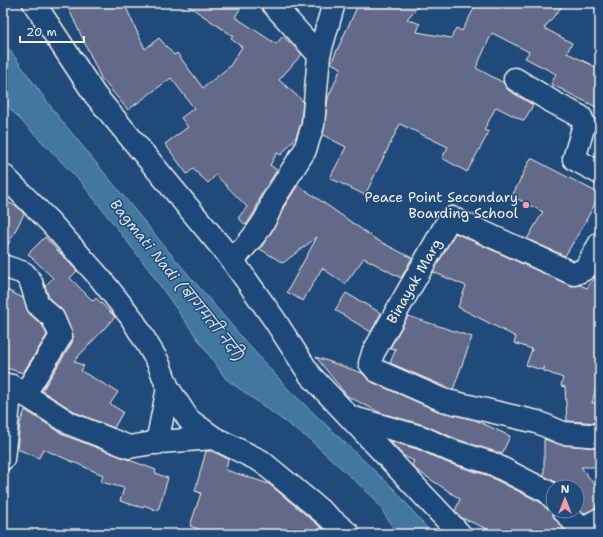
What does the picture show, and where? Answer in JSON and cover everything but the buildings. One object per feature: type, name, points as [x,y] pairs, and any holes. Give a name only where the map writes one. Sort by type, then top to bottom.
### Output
[{"type":"street","points":[[34,3],[95,95],[232,260],[274,319],[310,375],[460,534]]},
{"type":"street","points":[[272,3],[319,55]]},
{"type":"street","points":[[232,260],[244,248],[271,210],[272,202],[305,150],[313,125],[319,55],[334,3]]},
{"type":"street","points":[[515,78],[551,101],[581,117],[584,125],[574,159],[600,173]]},
{"type":"street","points":[[3,176],[49,221],[131,317],[158,362],[168,388],[189,420],[214,438],[261,461],[349,534]]},
{"type":"street","name":"Binayak Marg","points":[[600,243],[585,269],[574,274],[452,218],[448,221],[373,353],[370,363],[377,371],[443,400],[537,422],[563,433],[600,436]]},
{"type":"street","points":[[3,266],[24,273],[31,282],[38,305],[53,318],[61,336],[13,388],[3,459]]},
{"type":"street","points":[[13,388],[71,424],[129,447],[214,438]]},
{"type":"street","points":[[157,443],[168,388]]},
{"type":"street","points":[[350,417],[421,437],[452,451],[491,463],[545,490]]},
{"type":"street","points":[[571,519],[574,522],[585,527],[600,520]]},
{"type":"water","name":"Bagmati Nadi (बागमती नदी)","points":[[3,41],[57,115],[170,253],[245,341],[288,389],[395,490],[432,534],[397,534],[375,499],[309,439],[226,379],[147,267],[81,182],[12,111],[3,98]]},
{"type":"place","name":"Peace Point Secondary Boarding School","points":[[526,205]]}]
